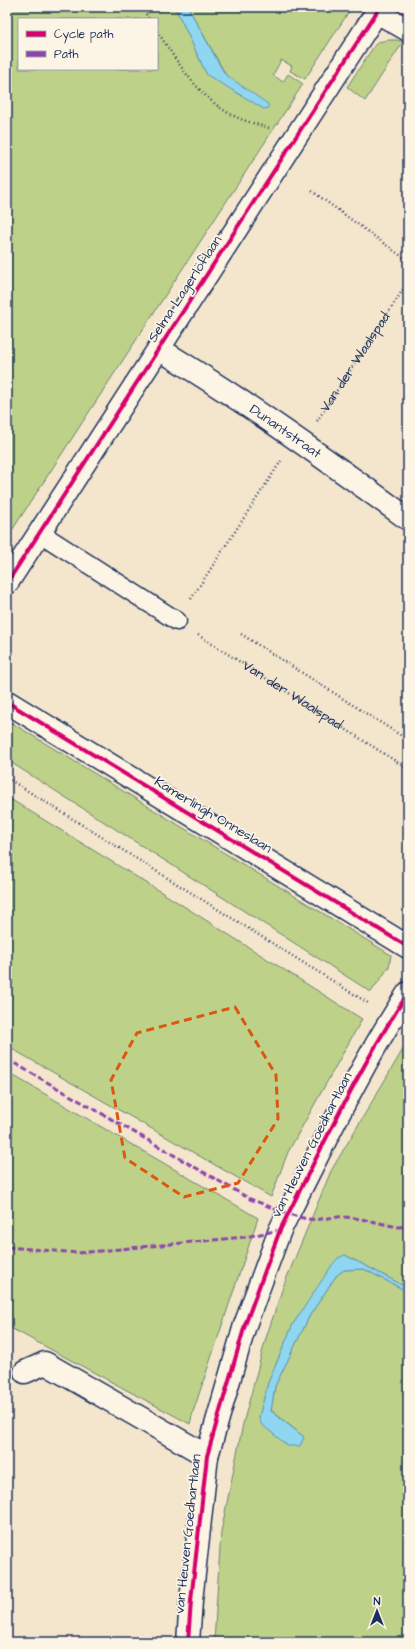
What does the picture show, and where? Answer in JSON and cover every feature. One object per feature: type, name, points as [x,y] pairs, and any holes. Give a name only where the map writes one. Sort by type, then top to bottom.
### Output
[{"type":"street","points":[[379,9],[408,30]]},
{"type":"street","name":"Selma Lagerlöflaan","points":[[7,583],[379,9]]},
{"type":"street","name":"Dunantstraat","points":[[159,349],[194,370],[299,440],[408,519]]},
{"type":"street","name":"Kamerlingh Onneslaan","points":[[7,702],[408,947]]},
{"type":"street","name":"van Heuven Goedhartlaan","points":[[188,1642],[207,1456],[245,1325],[280,1230],[342,1107],[392,1018],[408,993]]},
{"type":"street","name":"van Heuven Goedhartlaan","points":[[25,1372],[45,1363],[207,1456]]},
{"type":"lane","points":[[40,532],[177,621]]},
{"type":"path","points":[[142,7],[149,18]]},
{"type":"path","points":[[158,32],[189,78],[210,99],[231,115],[270,128],[292,144]]},
{"type":"path","points":[[312,191],[408,261]]},
{"type":"path","points":[[241,634],[408,740]]},
{"type":"path","points":[[7,778],[392,1018]]},
{"type":"highlighted area","points":[[235,1007],[276,1075],[278,1119],[238,1183],[184,1197],[125,1158],[111,1080],[137,1033]]},
{"type":"green space","points":[[7,7],[175,7],[207,75],[226,75],[188,7],[352,7],[305,79],[290,71],[292,66],[281,60],[273,75],[283,82],[288,74],[303,84],[7,538]]},
{"type":"green space","points":[[397,40],[403,42],[365,101],[347,87],[374,46],[378,42]]},
{"type":"green space","points":[[7,720],[391,955],[389,967],[371,992],[7,760]]},
{"type":"green space","points":[[7,797],[174,900],[362,1019],[288,1152],[271,1197],[7,1046]]},
{"type":"green space","points":[[408,1041],[408,1288],[345,1255],[293,1324],[268,1383],[259,1417],[304,1437],[271,1410],[275,1386],[310,1315],[336,1276],[344,1270],[364,1269],[408,1292],[408,1642],[214,1642],[221,1532],[243,1424],[266,1338],[283,1287],[331,1171]]},
{"type":"green space","points":[[7,1072],[258,1218],[190,1424],[7,1326]]},
{"type":"water","points":[[175,7],[188,7],[226,75],[268,104],[268,108],[264,109],[207,75]]},
{"type":"water","points":[[345,1255],[408,1288],[408,1292],[364,1269],[344,1270],[336,1276],[310,1315],[275,1386],[271,1411],[304,1437],[300,1446],[288,1446],[261,1424],[259,1417],[268,1383],[293,1324],[332,1265],[338,1258]]},
{"type":"marked path","points":[[7,1059],[250,1199],[285,1213],[308,1219],[344,1217],[399,1227],[408,1226]]},
{"type":"marked path","points":[[7,1247],[78,1253],[245,1237],[280,1230]]},
{"type":"cycle path","points":[[7,583],[380,7]]},
{"type":"cycle path","points":[[7,702],[408,947]]},
{"type":"cycle path","points":[[188,1642],[207,1456],[245,1325],[280,1230],[360,1074],[408,993]]}]
